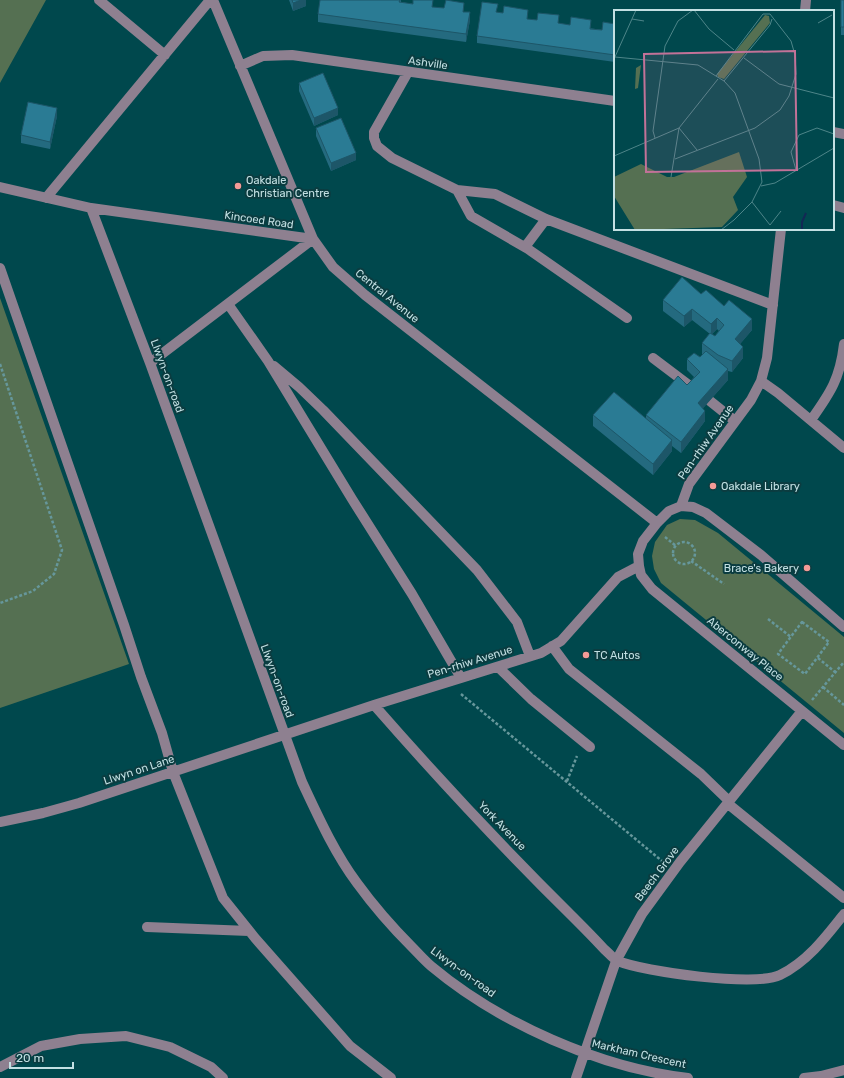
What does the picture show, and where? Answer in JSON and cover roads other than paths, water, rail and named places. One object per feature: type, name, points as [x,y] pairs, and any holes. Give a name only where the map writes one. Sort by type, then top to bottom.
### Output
[{"type":"street","points":[[99,0],[165,55]]},
{"type":"street","points":[[46,198],[211,0]]},
{"type":"street","name":"Central Avenue","points":[[211,0],[312,239],[333,266],[365,295],[657,524]]},
{"type":"street","points":[[805,10],[806,0]]},
{"type":"street","name":"Ashville","points":[[240,66],[263,56],[292,55],[614,101]]},
{"type":"street","points":[[408,72],[374,132],[374,138],[377,146],[392,158],[457,190],[495,194],[546,219],[773,305]]},
{"type":"street","points":[[834,132],[844,134]]},
{"type":"street","name":"Kincoed Road","points":[[0,187],[91,208],[312,239]]},
{"type":"street","points":[[457,190],[471,216],[525,247],[627,318]]},
{"type":"street","points":[[834,205],[844,208]]},
{"type":"street","name":"Llwyn-on-road","points":[[91,208],[150,363],[284,735],[302,782],[325,832],[356,882],[395,929],[430,966],[469,994],[523,1027],[584,1053]]},
{"type":"street","points":[[525,247],[546,219]]},
{"type":"street","name":"Pen-rhiw Avenue","points":[[681,506],[689,484],[751,400],[761,380],[767,358],[781,230]]},
{"type":"street","points":[[150,363],[312,239]]},
{"type":"street","points":[[0,268],[162,734],[173,772],[223,898],[249,931],[350,1046],[391,1078]]},
{"type":"street","points":[[228,304],[268,361],[412,594],[461,678]]},
{"type":"street","points":[[811,420],[827,398],[836,380],[842,360],[844,344]]},
{"type":"street","points":[[653,358],[694,389]]},
{"type":"street","points":[[268,361],[300,387],[477,570],[517,622],[530,656]]},
{"type":"street","points":[[761,380],[844,448]]},
{"type":"street","points":[[710,401],[735,421]]},
{"type":"street","points":[[639,566],[638,554],[643,542],[669,511],[681,506],[694,507],[706,513],[761,555],[844,627]]},
{"type":"street","name":"Pen-rhiw Avenue","points":[[284,735],[374,705],[541,653],[561,641],[618,577],[639,566]]},
{"type":"street","name":"Aberconway Place","points":[[639,566],[641,575],[652,589],[663,599],[844,745]]},
{"type":"street","points":[[552,646],[569,669],[701,774],[728,802],[844,898]]},
{"type":"street","points":[[498,666],[531,699],[586,744]]},
{"type":"street","name":"York Avenue","points":[[374,705],[431,770],[616,960]]},
{"type":"street","name":"Beech Grove","points":[[576,1078],[616,960],[642,914],[674,870],[802,711]]},
{"type":"street","name":"Llwyn on Lane","points":[[0,822],[43,813],[79,803],[284,735]]},
{"type":"street","points":[[616,960],[639,967],[674,974],[759,979],[779,976],[797,964],[817,945],[844,914]]},
{"type":"street","points":[[147,927],[249,931]]},
{"type":"street","points":[[0,1067],[41,1046],[80,1038],[126,1036],[170,1048],[211,1067],[223,1078]]},
{"type":"street","name":"Markham Crescent","points":[[584,1053],[638,1068],[688,1078]]},
{"type":"street","points":[[804,1078],[821,1076],[844,1070]]},
{"type":"place","name":"Oakdale Christian Centre","points":[[238,186]]},
{"type":"place","name":"Oakdale Library","points":[[713,486]]},
{"type":"place","name":"Brace's Bakery","points":[[807,568]]},
{"type":"place","name":"TC Autos","points":[[586,655]]}]
